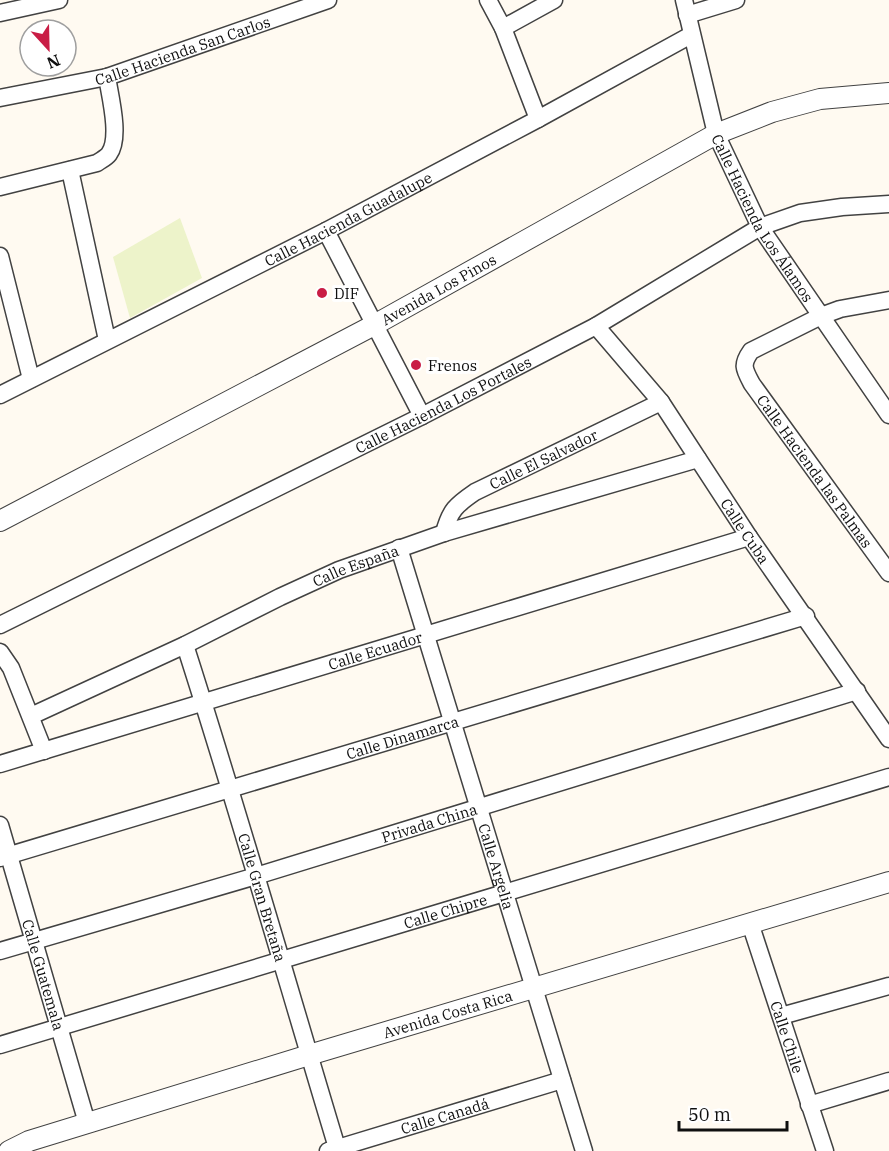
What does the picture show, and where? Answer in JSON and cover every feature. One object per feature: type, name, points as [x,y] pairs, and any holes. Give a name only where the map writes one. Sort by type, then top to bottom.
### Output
[{"type":"street","points":[[0,13],[59,0]]},
{"type":"street","name":"Calle Hacienda San Carlos","points":[[0,98],[107,77],[328,0]]},
{"type":"street","points":[[488,0],[503,28],[538,119]]},
{"type":"street","points":[[503,28],[554,0]]},
{"type":"street","points":[[685,7],[736,0]]},
{"type":"street","name":"Calle Hacienda Los Álamos","points":[[685,7],[716,134],[760,227],[889,415]]},
{"type":"street","name":"Calle Hacienda Guadalupe","points":[[0,395],[326,231],[538,119],[692,34]]},
{"type":"street","points":[[0,187],[97,163],[108,155],[114,144],[114,130],[107,77]]},
{"type":"street","name":"Avenida Los Pinos","points":[[0,521],[376,324],[716,134],[772,112],[820,99],[889,93]]},
{"type":"street","points":[[70,170],[107,340]]},
{"type":"street","name":"Calle Hacienda Los Portales","points":[[0,625],[422,416],[596,326],[760,227],[800,213],[889,204]]},
{"type":"street","points":[[326,231],[422,416]]},
{"type":"street","points":[[0,256],[32,379]]},
{"type":"street","points":[[821,316],[840,309],[889,300]]},
{"type":"street","name":"Calle Hacienda las Palmas","points":[[821,316],[751,351],[745,360],[744,370],[889,573]]},
{"type":"street","name":"Calle Cuba","points":[[596,326],[661,402],[749,537],[857,691],[882,714],[889,739]]},
{"type":"street","name":"Calle El Salvador","points":[[444,533],[448,516],[458,504],[475,492],[661,402]]},
{"type":"street","name":"Calle España","points":[[31,716],[185,645],[279,597],[339,570],[444,533],[698,459]]},
{"type":"street","name":"Calle Ecuador","points":[[0,764],[749,537]]},
{"type":"street","name":"Calle Argelia","points":[[399,548],[532,988],[584,1151]]},
{"type":"street","name":"Calle Dinamarca","points":[[5,857],[806,616]]},
{"type":"street","name":"Calle Gran Bretaña","points":[[185,645],[231,788],[309,1055],[334,1150]]},
{"type":"street","points":[[0,652],[11,668],[44,751]]},
{"type":"street","name":"Privada China","points":[[0,951],[256,876],[857,691]]},
{"type":"street","name":"Calle Chipre","points":[[0,1044],[889,777]]},
{"type":"street","name":"Calle Guatemala","points":[[0,825],[5,857],[34,940],[87,1123]]},
{"type":"street","name":"Avenida Costa Rica","points":[[9,1151],[29,1141],[309,1055],[889,882]]},
{"type":"street","name":"Calle Chile","points":[[750,923],[825,1151]]},
{"type":"street","points":[[781,1016],[889,986]]},
{"type":"street","name":"Calle Canadá","points":[[334,1150],[562,1080]]},
{"type":"street","points":[[809,1105],[889,1081]]},
{"type":"green space","points":[[180,218],[202,278],[130,318],[113,257]]},
{"type":"place","name":"DIF","points":[[322,293]]},
{"type":"place","name":"Frenos","points":[[416,365]]}]
